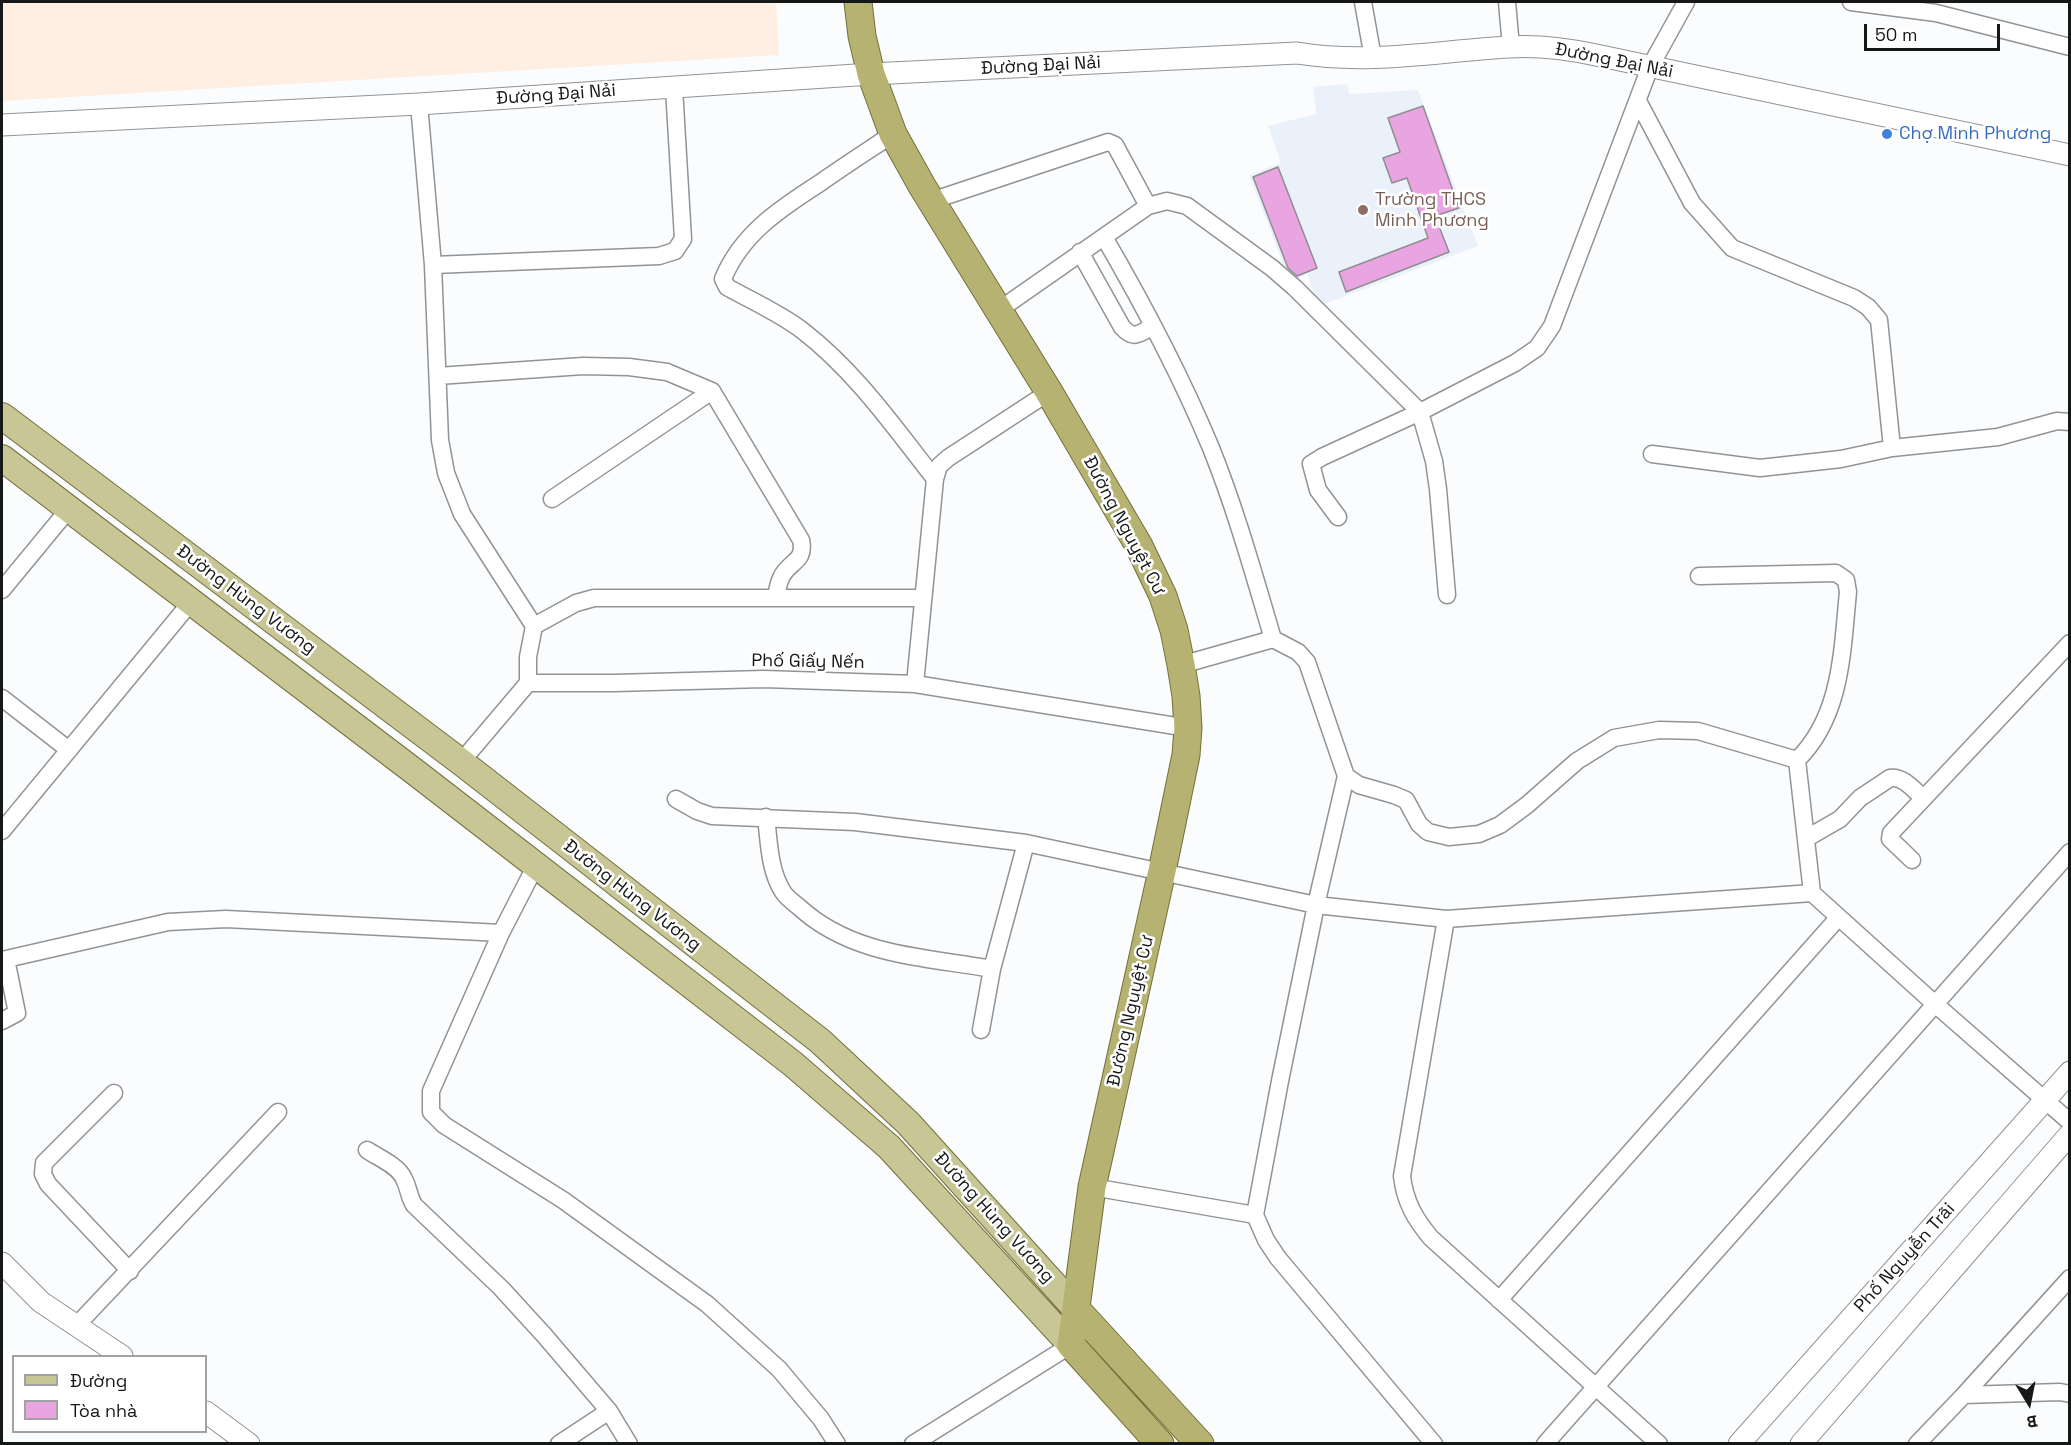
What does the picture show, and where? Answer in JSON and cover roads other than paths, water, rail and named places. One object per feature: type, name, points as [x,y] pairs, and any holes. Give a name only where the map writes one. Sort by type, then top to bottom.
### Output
[{"type":"highway","name":"Đường Nguyệt Cư","points":[[858,2],[862,36],[872,74],[894,134],[931,201],[1049,392],[1139,546],[1163,596],[1174,630],[1181,665],[1188,728],[1186,755],[1092,1187],[1071,1345]]},
{"type":"highway","name":"Đường Hùng Vương","points":[[1076,1309],[1200,1443]]},
{"type":"highway","name":"Đường Hùng Vương","points":[[1071,1345],[1160,1443]]},
{"type":"main road","name":"Đường Hùng Vương","points":[[2,417],[461,762],[820,1041],[908,1124],[1076,1309]]},
{"type":"main road","name":"Đường Hùng Vương","points":[[2,458],[415,772],[793,1064],[889,1148],[1071,1345]]},
{"type":"main road","points":[[415,772],[437,745]]},
{"type":"street","points":[[1363,2],[1373,58]]},
{"type":"street","points":[[1507,2],[1511,47]]},
{"type":"street","points":[[1338,517],[1318,490],[1311,464],[1515,363],[1537,348],[1552,326],[1650,67],[1686,2]]},
{"type":"street","points":[[1851,2],[1936,13],[2070,47]]},
{"type":"street","name":"Đường Đại Nải","points":[[2,125],[419,104],[872,74],[1298,53],[1337,59],[1373,58],[1511,47],[1568,49],[2070,155]]},
{"type":"street","points":[[433,266],[659,256],[675,251],[683,239],[674,88]]},
{"type":"street","points":[[1638,100],[1692,203],[1732,248],[1854,298],[1868,307],[1879,320],[1892,448]]},
{"type":"street","points":[[419,104],[433,266],[440,440],[446,473],[462,514],[534,626],[528,657],[528,683],[461,762]]},
{"type":"street","points":[[894,134],[773,214],[753,232],[723,279],[727,287],[801,329],[832,356],[859,383],[935,479]]},
{"type":"street","points":[[931,201],[1108,142],[1115,145],[1148,206]]},
{"type":"street","points":[[999,310],[1148,206],[1167,201],[1187,206],[1272,268],[1295,288],[1420,412],[1434,461],[1447,595]]},
{"type":"street","points":[[1104,237],[1127,276],[1211,448],[1238,523],[1273,639]]},
{"type":"street","points":[[1080,252],[1122,327],[1129,335],[1136,335],[1152,327]]},
{"type":"street","points":[[438,376],[583,366],[629,367],[667,372],[712,391],[801,540],[803,549],[799,558],[781,576],[776,598]]},
{"type":"street","points":[[552,499],[712,391]]},
{"type":"street","points":[[915,684],[935,479],[939,466],[1049,392]]},
{"type":"street","points":[[1652,454],[1760,468],[1841,459],[1892,448],[1998,437],[2057,421],[2070,422]]},
{"type":"street","points":[[2,591],[68,510]]},
{"type":"street","points":[[1699,576],[1836,573],[1846,580],[1848,592],[1839,678],[1828,715],[1811,746],[1797,760]]},
{"type":"street","points":[[534,626],[576,603],[594,598],[923,598]]},
{"type":"street","points":[[2,831],[191,602]]},
{"type":"street","points":[[1181,665],[1273,639],[1298,652],[1307,662],[1346,776],[1316,905],[1255,1215],[1266,1240],[1278,1258],[1434,1443]]},
{"type":"street","points":[[1912,860],[1890,839],[1890,835],[2070,643]]},
{"type":"street","name":"Phố Giấy Nến","points":[[528,683],[764,679],[915,684],[1188,728]]},
{"type":"street","points":[[2,698],[69,750]]},
{"type":"street","points":[[1346,776],[1359,785],[1406,800],[1419,824],[1428,832],[1449,837],[1479,834],[1500,825],[1527,805],[1577,761],[1614,738],[1659,730],[1698,731],[1797,760]]},
{"type":"street","points":[[1797,760],[1812,893],[2070,1122]]},
{"type":"street","points":[[1807,838],[1840,819],[1860,798],[1890,778],[1896,777],[1901,780],[1923,798]]},
{"type":"street","points":[[676,799],[697,811],[712,816],[766,816],[855,822],[1026,843],[1316,905],[1446,920],[1812,893]]},
{"type":"street","points":[[766,816],[772,866],[783,892],[810,917],[841,936],[881,951],[992,969]]},
{"type":"street","points":[[981,1030],[992,969],[1026,843]]},
{"type":"street","points":[[1545,1443],[2070,852]]},
{"type":"street","points":[[536,865],[501,933],[431,1090],[431,1112],[444,1125],[563,1200],[707,1304],[779,1369],[821,1419],[837,1443]]},
{"type":"street","points":[[1499,1299],[1838,918]]},
{"type":"street","points":[[2,1021],[17,1013],[4,959],[168,922],[226,919],[501,933]]},
{"type":"street","points":[[1446,920],[1402,1176],[1404,1193],[1411,1210],[1431,1238],[1659,1443]]},
{"type":"street","name":"Phố Nguyễn Trãi","points":[[1739,1443],[2070,1072]]},
{"type":"street","points":[[114,1093],[44,1163],[43,1174],[48,1184],[130,1271]]},
{"type":"street","points":[[76,1326],[278,1112]]},
{"type":"street","points":[[1801,1443],[2070,1134]]},
{"type":"street","points":[[367,1150],[401,1172],[406,1181],[407,1194],[414,1205],[501,1288],[609,1411],[629,1443]]},
{"type":"street","points":[[1092,1187],[1255,1215]]},
{"type":"street","points":[[2,1263],[41,1302],[120,1355]]},
{"type":"street","points":[[1917,1443],[1964,1395],[2070,1278]]},
{"type":"street","points":[[913,1443],[1071,1345]]},
{"type":"street","points":[[1964,1395],[2060,1392],[2070,1394]]},
{"type":"street","points":[[559,1443],[609,1411]]},
{"type":"street","points":[[207,1413],[249,1443]]},
{"type":"place","name":"Chợ Minh Phương","points":[[1887,134]]},
{"type":"place","name":"Trường THCS Minh Phương","points":[[1363,210]]}]
